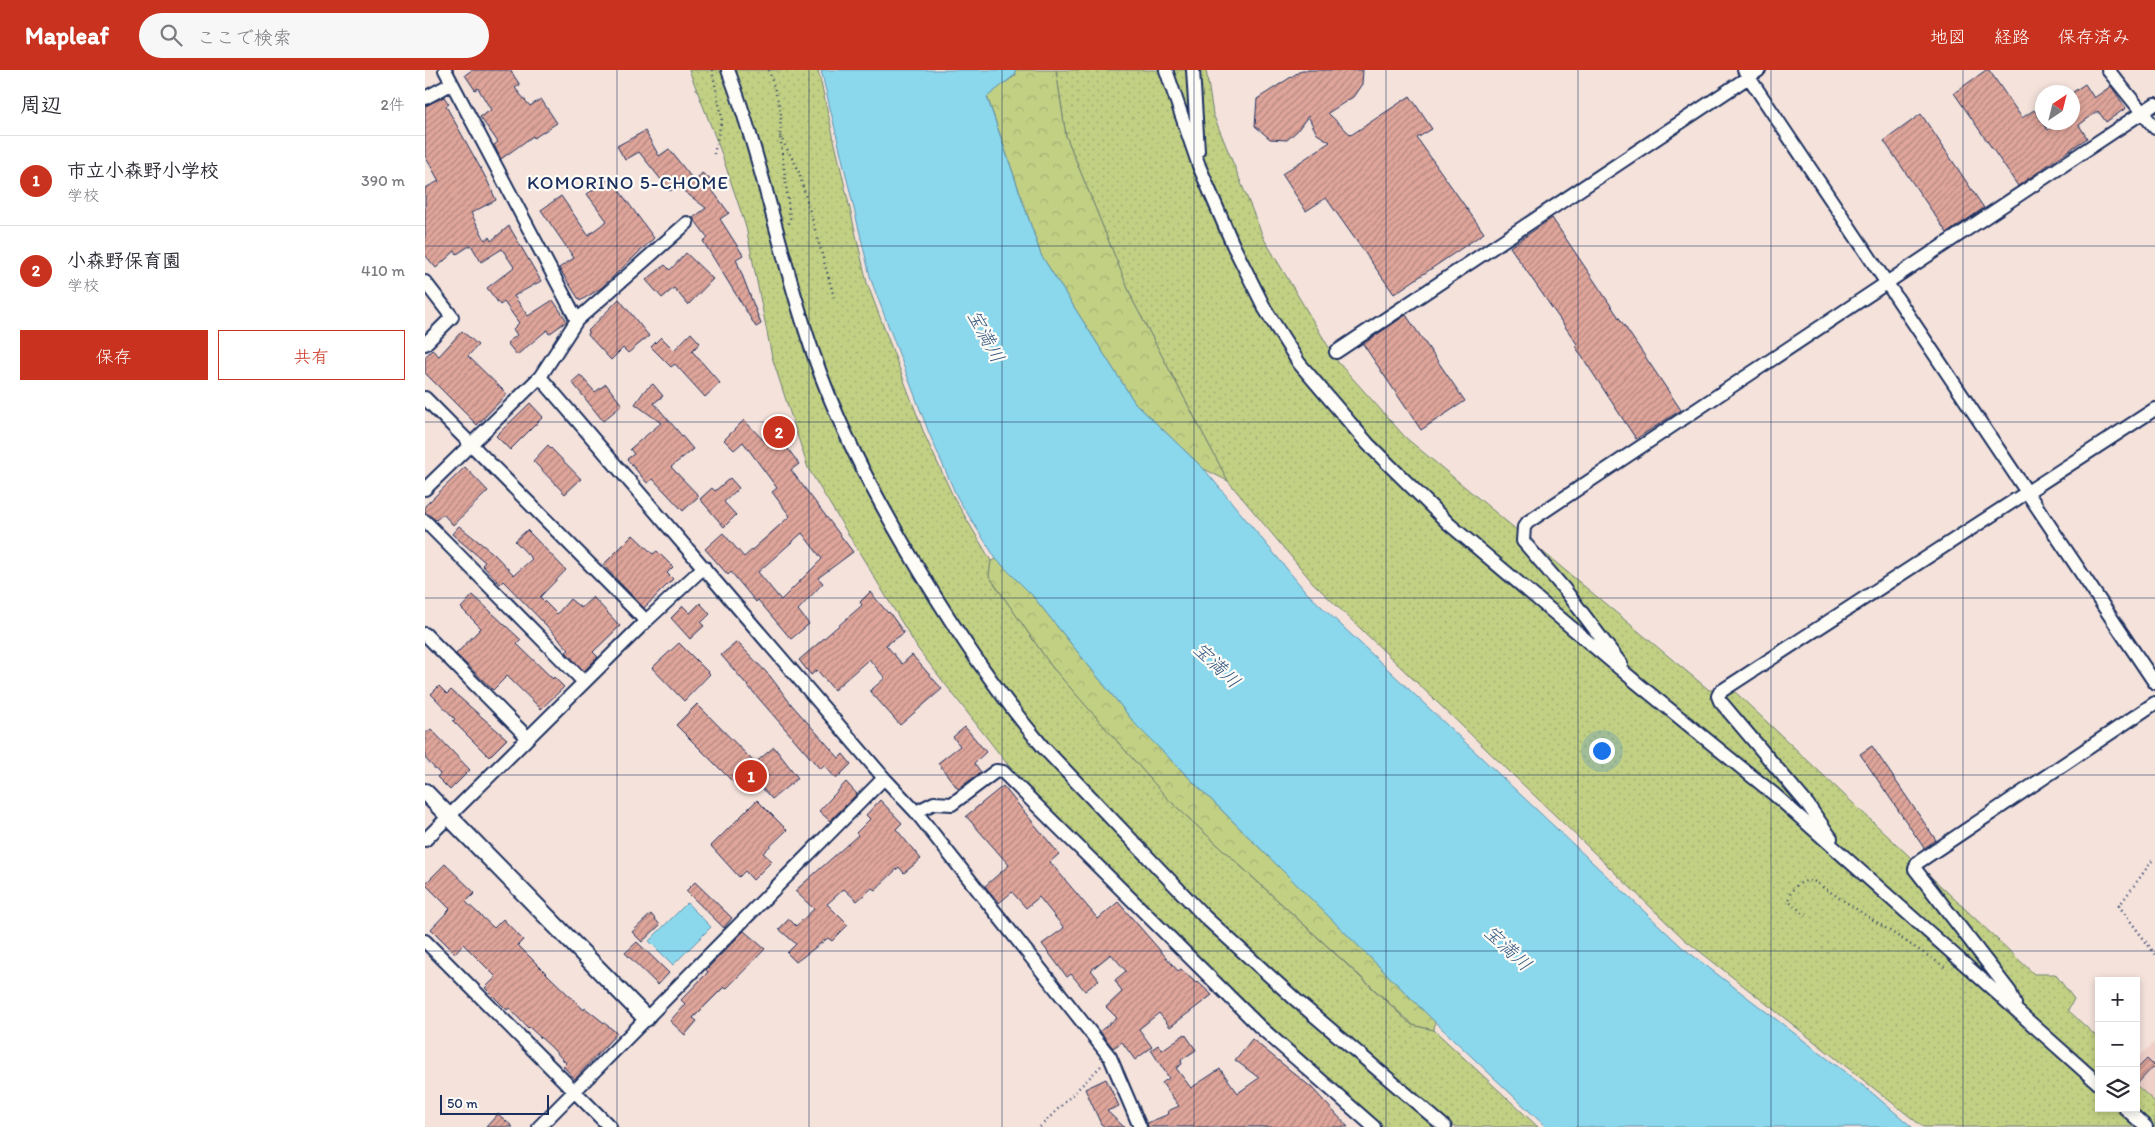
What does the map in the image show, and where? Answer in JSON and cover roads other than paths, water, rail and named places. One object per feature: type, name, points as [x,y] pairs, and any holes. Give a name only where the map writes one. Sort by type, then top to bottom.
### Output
[{"type":"street","points":[[445,70],[577,320]]},
{"type":"street","points":[[728,70],[770,198],[811,349],[834,409],[863,474],[888,520],[957,633],[1014,712],[1092,800],[1205,917],[1296,1000],[1445,1127]]},
{"type":"street","points":[[1166,70],[1199,166],[1233,245],[1280,335],[1299,363],[1342,416],[1404,482],[1449,524],[1637,683],[1775,795],[2095,1080]]},
{"type":"street","points":[[1193,70],[1199,166]]},
{"type":"street","points":[[2108,70],[2155,128]]},
{"type":"street","points":[[1336,352],[1750,72],[1886,283],[2155,683]]},
{"type":"street","points":[[425,98],[451,84]]},
{"type":"street","points":[[1637,683],[1565,590],[1523,541],[1524,527],[2155,104]]},
{"type":"street","points":[[425,489],[540,377],[577,320],[687,223]]},
{"type":"street","points":[[425,282],[453,317],[425,344]]},
{"type":"street","points":[[540,377],[916,812],[1110,1057],[1141,1127]]},
{"type":"street","points":[[425,398],[645,621]]},
{"type":"street","points":[[1838,851],[1808,805],[1720,701],[1718,696],[1720,692],[2155,409]]},
{"type":"street","points":[[425,521],[584,682]]},
{"type":"street","points":[[425,840],[645,621],[704,567]]},
{"type":"street","points":[[425,634],[528,738]]},
{"type":"street","points":[[2016,1009],[2010,992],[1915,868],[1917,863],[2155,702]]},
{"type":"street","points":[[916,812],[934,802],[952,804],[996,771],[1003,772],[1259,1026],[1374,1127]]},
{"type":"street","points":[[539,1127],[885,778]]},
{"type":"street","points":[[425,792],[647,1018]]},
{"type":"street","points":[[425,941],[610,1127]]},
{"type":"street","points":[[2129,1112],[2146,1127]]},
{"type":"water","name":"宝満川","points":[[821,70],[1015,70],[1016,74],[987,97],[1041,255],[1135,403],[1204,469],[1306,592],[1683,948],[1871,1092],[1912,1127],[1546,1127],[1435,1022],[1137,726],[1032,595],[996,559],[957,497],[929,433],[871,280]]},
{"type":"water","points":[[687,903],[711,927],[673,965],[649,941]]},
{"type":"place","name":"小森野保育園","points":[[779,432]]},
{"type":"place","name":"市立小森野小学校","points":[[751,776]]},
{"type":"district","name":"KOMORINO 5-CHOME","points":[[628,182]]}]
